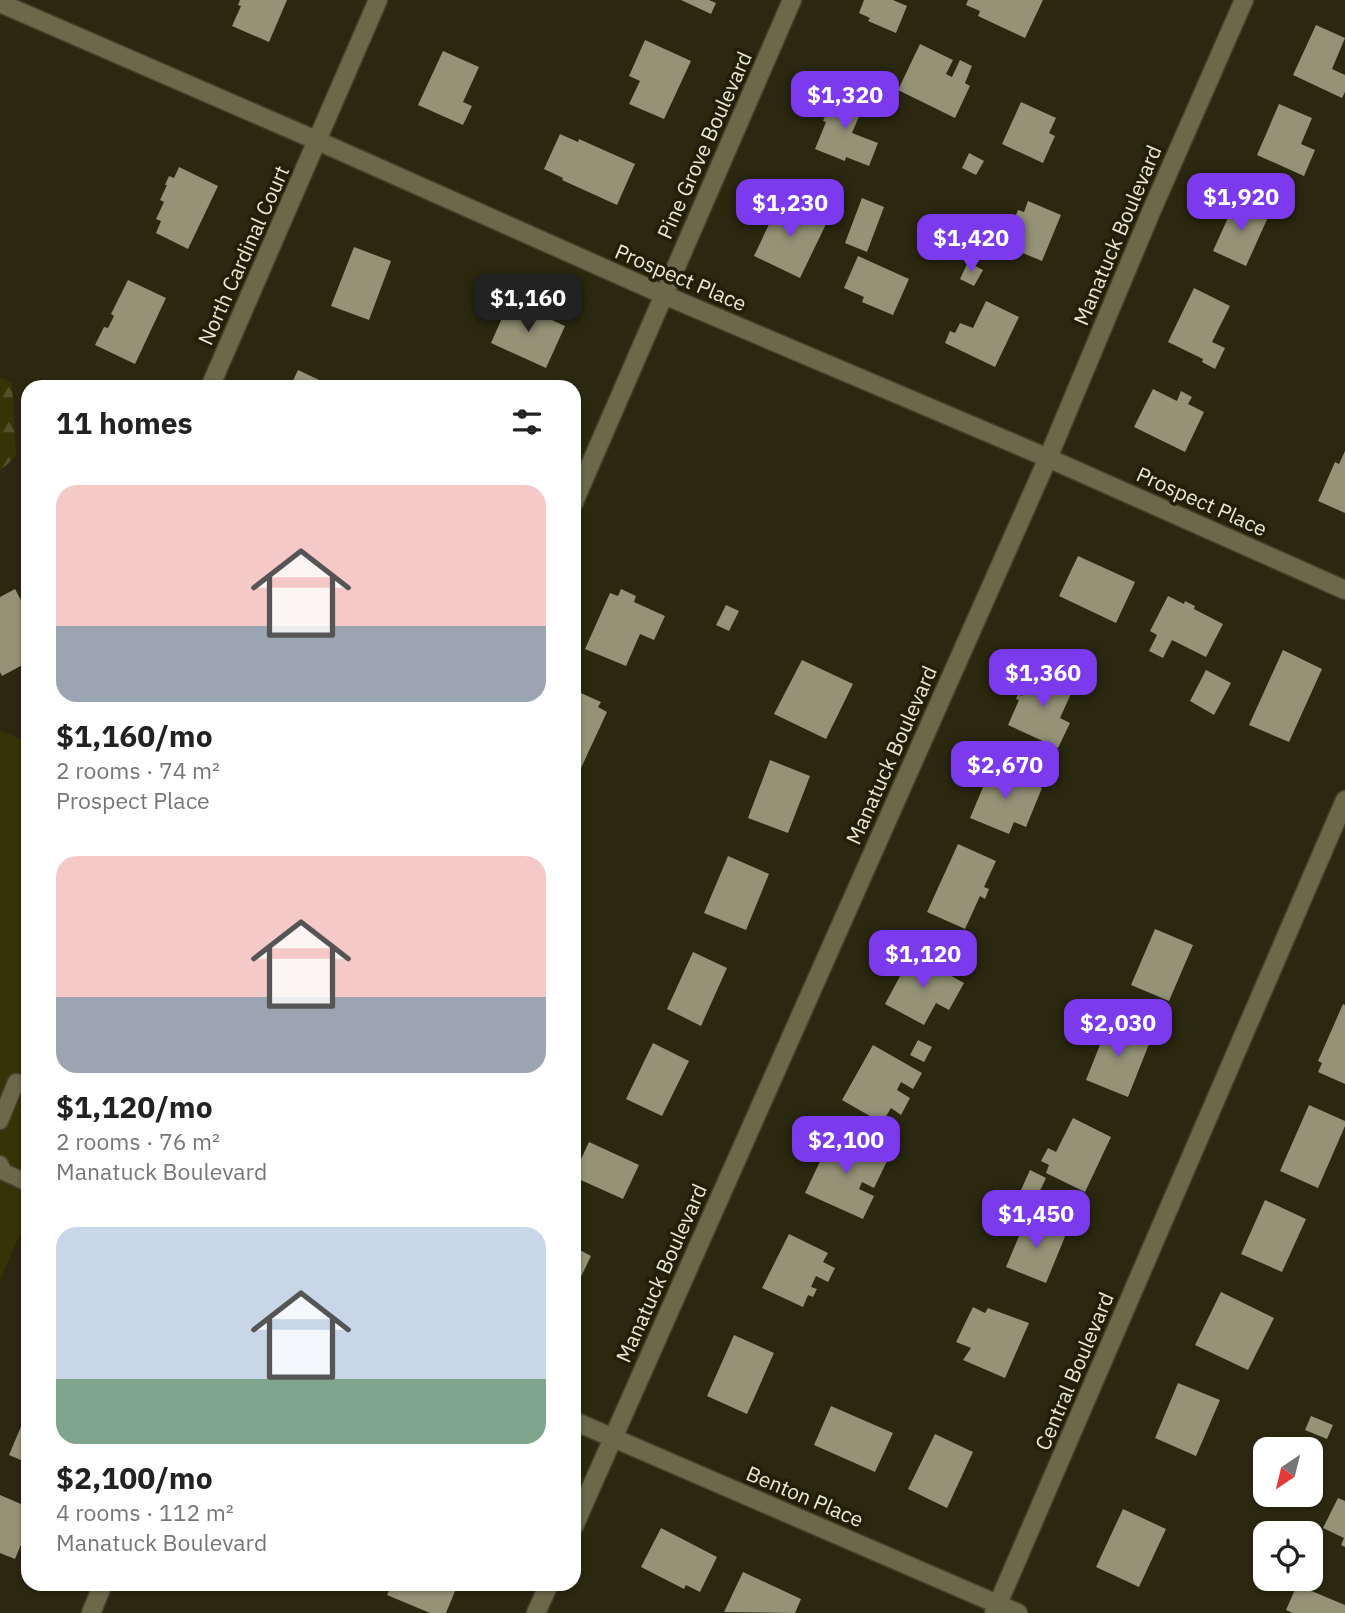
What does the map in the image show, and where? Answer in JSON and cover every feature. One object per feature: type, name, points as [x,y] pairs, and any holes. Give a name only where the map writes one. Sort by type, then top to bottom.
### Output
[{"type":"street","name":"North Cardinal Court","points":[[213,380],[378,0]]},
{"type":"street","name":"Pine Grove Boulevard","points":[[581,486],[792,0]]},
{"type":"street","name":"Manatuck Boulevard","points":[[581,1510],[1048,458],[1145,224],[1244,0]]},
{"type":"street","name":"Prospect Place","points":[[0,3],[664,295],[1048,458],[1345,590]]},
{"type":"street","name":"Central Boulevard","points":[[996,1609],[1345,800]]},
{"type":"street","name":"Benton Place","points":[[581,1423],[996,1609],[1018,1613]]},
{"type":"street","points":[[90,1613],[100,1591]]},
{"type":"street","points":[[536,1613],[546,1591]]},
{"type":"lane","points":[[0,1121],[16,1082]]},
{"type":"lane","points":[[0,1164],[4,1172],[21,1180]]},
{"type":"green space","points":[[0,377],[12,383],[16,456],[0,471]]},
{"type":"green space","points":[[0,730],[21,740],[21,1232],[0,1280]]},
{"type":"building","points":[[240,0],[287,0],[269,42],[232,26],[241,6],[238,5]]},
{"type":"building","points":[[681,0],[709,0],[716,3],[711,14]]},
{"type":"building","points":[[864,0],[893,0],[907,6],[896,33],[868,21],[870,18],[859,13]]},
{"type":"building","points":[[968,0],[1043,0],[1025,38],[978,16],[980,11],[966,5]]},
{"type":"building","points":[[1316,25],[1345,38],[1332,69],[1345,75],[1345,92],[1342,98],[1293,75]]},
{"type":"building","points":[[645,40],[691,61],[664,119],[629,104],[640,81],[629,76]]},
{"type":"building","points":[[920,44],[953,60],[946,74],[952,77],[960,60],[972,66],[965,83],[970,86],[955,118],[898,90]]},
{"type":"building","points":[[443,51],[479,67],[463,102],[472,106],[463,125],[418,105]]},
{"type":"building","points":[[836,90],[865,102],[852,133],[878,143],[869,166],[846,157],[845,161],[815,149]]},
{"type":"building","points":[[1021,102],[1056,118],[1049,133],[1055,136],[1043,163],[1002,144]]},
{"type":"building","points":[[1279,104],[1312,118],[1301,144],[1315,150],[1304,176],[1257,155]]},
{"type":"building","points":[[560,134],[578,142],[579,139],[635,164],[617,205],[544,169]]},
{"type":"building","points":[[969,153],[984,161],[976,175],[962,168]]},
{"type":"building","points":[[179,167],[218,186],[188,249],[156,233],[161,221],[156,219],[164,202],[160,200],[165,185],[169,176],[174,178]]},
{"type":"building","points":[[862,198],[884,207],[867,252],[845,243]]},
{"type":"building","points":[[781,199],[827,222],[800,278],[754,256]]},
{"type":"building","points":[[1236,200],[1269,215],[1246,266],[1213,251]]},
{"type":"building","points":[[1028,201],[1061,215],[1042,261],[1008,247],[1017,227],[1012,225],[1018,210],[1024,212]]},
{"type":"building","points":[[354,247],[391,261],[369,320],[331,306]]},
{"type":"building","points":[[858,256],[909,279],[893,315],[862,302],[864,297],[844,288]]},
{"type":"building","points":[[968,262],[983,270],[974,286],[960,279]]},
{"type":"building","points":[[128,280],[166,298],[135,364],[95,345],[104,327],[108,328],[114,316],[111,314]]},
{"type":"building","points":[[1194,288],[1230,306],[1212,342],[1225,348],[1215,369],[1202,362],[1203,359],[1168,342]]},
{"type":"building","points":[[510,300],[554,317],[552,320],[565,326],[546,368],[491,343]]},
{"type":"building","points":[[986,301],[1019,317],[995,367],[945,343],[950,331],[955,333],[960,323],[973,328]]},
{"type":"building","points":[[298,370],[319,380],[293,380]]},
{"type":"building","points":[[1153,389],[1177,401],[1181,391],[1192,397],[1188,404],[1204,412],[1185,452],[1134,427]]},
{"type":"building","points":[[1345,451],[1345,513],[1318,501],[1335,462],[1339,464]]},
{"type":"building","points":[[1078,556],[1135,582],[1116,623],[1059,596]]},
{"type":"building","points":[[15,589],[21,600],[21,666],[2,676],[0,672],[0,597]]},
{"type":"building","points":[[621,589],[636,596],[634,602],[665,616],[654,640],[640,634],[626,666],[585,649],[610,593],[618,596]]},
{"type":"building","points":[[1168,596],[1195,606],[1194,609],[1223,624],[1206,657],[1172,640],[1163,658],[1149,651],[1157,635],[1150,631]]},
{"type":"building","points":[[726,605],[739,611],[729,631],[716,625]]},
{"type":"building","points":[[1283,650],[1322,669],[1289,742],[1249,725]]},
{"type":"building","points":[[802,660],[853,684],[826,739],[774,714]]},
{"type":"building","points":[[1034,669],[1074,687],[1060,718],[1070,723],[1058,748],[1008,725],[1019,700],[1016,699],[1018,694],[1022,696]]},
{"type":"building","points":[[1206,670],[1231,683],[1214,715],[1190,701]]},
{"type":"building","points":[[581,693],[601,702],[598,707],[607,712],[581,768]]},
{"type":"building","points":[[770,760],[810,776],[788,833],[748,818]]},
{"type":"building","points":[[992,766],[1042,788],[1026,827],[1014,822],[1009,834],[970,818]]},
{"type":"building","points":[[958,844],[996,861],[984,887],[989,889],[985,899],[980,896],[965,929],[927,912]]},
{"type":"building","points":[[728,856],[769,874],[746,930],[704,913]]},
{"type":"building","points":[[1155,929],[1193,945],[1169,1001],[1131,985]]},
{"type":"building","points":[[693,952],[727,968],[701,1026],[667,1009]]},
{"type":"building","points":[[912,954],[964,983],[949,1010],[936,1003],[924,1025],[885,1004]]},
{"type":"building","points":[[1343,1004],[1345,1084],[1318,1072],[1322,1063],[1318,1061]]},
{"type":"building","points":[[1109,1022],[1151,1039],[1128,1097],[1086,1080]]},
{"type":"building","points":[[918,1040],[932,1047],[924,1062],[910,1055]]},
{"type":"building","points":[[653,1043],[689,1061],[662,1116],[626,1099]]},
{"type":"building","points":[[873,1045],[922,1073],[913,1089],[901,1082],[897,1090],[910,1098],[901,1115],[891,1108],[882,1123],[842,1100]]},
{"type":"building","points":[[1309,1105],[1345,1121],[1318,1188],[1280,1171]]},
{"type":"building","points":[[1073,1118],[1111,1137],[1085,1192],[1046,1173],[1049,1165],[1041,1161],[1048,1148],[1056,1152]]},
{"type":"building","points":[[833,1134],[888,1159],[874,1188],[862,1182],[859,1189],[874,1196],[863,1219],[805,1193]]},
{"type":"building","points":[[589,1142],[639,1165],[623,1199],[581,1180],[581,1159]]},
{"type":"building","points":[[1030,1170],[1046,1178],[1037,1197],[1021,1190]]},
{"type":"building","points":[[1265,1200],[1306,1219],[1282,1272],[1241,1254]]},
{"type":"building","points":[[1027,1217],[1066,1234],[1046,1283],[1006,1267]]},
{"type":"building","points":[[789,1234],[828,1253],[823,1262],[835,1268],[828,1282],[816,1276],[811,1287],[817,1289],[813,1297],[808,1295],[803,1307],[762,1288]]},
{"type":"building","points":[[581,1251],[591,1256],[581,1277]]},
{"type":"building","points":[[1221,1292],[1274,1318],[1248,1370],[1195,1345]]},
{"type":"building","points":[[973,1307],[985,1313],[988,1308],[1029,1323],[1005,1378],[963,1360],[971,1348],[956,1342]]},
{"type":"building","points":[[734,1335],[774,1353],[747,1414],[707,1396]]},
{"type":"building","points":[[1178,1383],[1220,1400],[1196,1456],[1155,1438]]},
{"type":"building","points":[[831,1406],[893,1433],[875,1472],[814,1445]]},
{"type":"building","points":[[1311,1416],[1333,1425],[1327,1439],[1305,1430]]},
{"type":"building","points":[[21,1427],[21,1460],[9,1455]]},
{"type":"building","points":[[935,1434],[973,1452],[947,1508],[908,1489]]},
{"type":"building","points":[[0,1495],[21,1504],[21,1545],[15,1559],[0,1553]]},
{"type":"building","points":[[1338,1498],[1345,1501],[1345,1547],[1341,1545],[1344,1538],[1323,1528]]},
{"type":"building","points":[[1123,1509],[1166,1529],[1139,1587],[1096,1567]]},
{"type":"building","points":[[661,1528],[717,1557],[700,1592],[686,1585],[684,1589],[641,1567]]},
{"type":"building","points":[[743,1572],[801,1599],[795,1613],[724,1612]]},
{"type":"building","points":[[389,1591],[455,1591],[446,1613],[430,1613],[387,1595]]},
{"type":"building","points":[[1294,1591],[1311,1591],[1345,1605],[1345,1613],[1293,1613],[1286,1610]]}]
